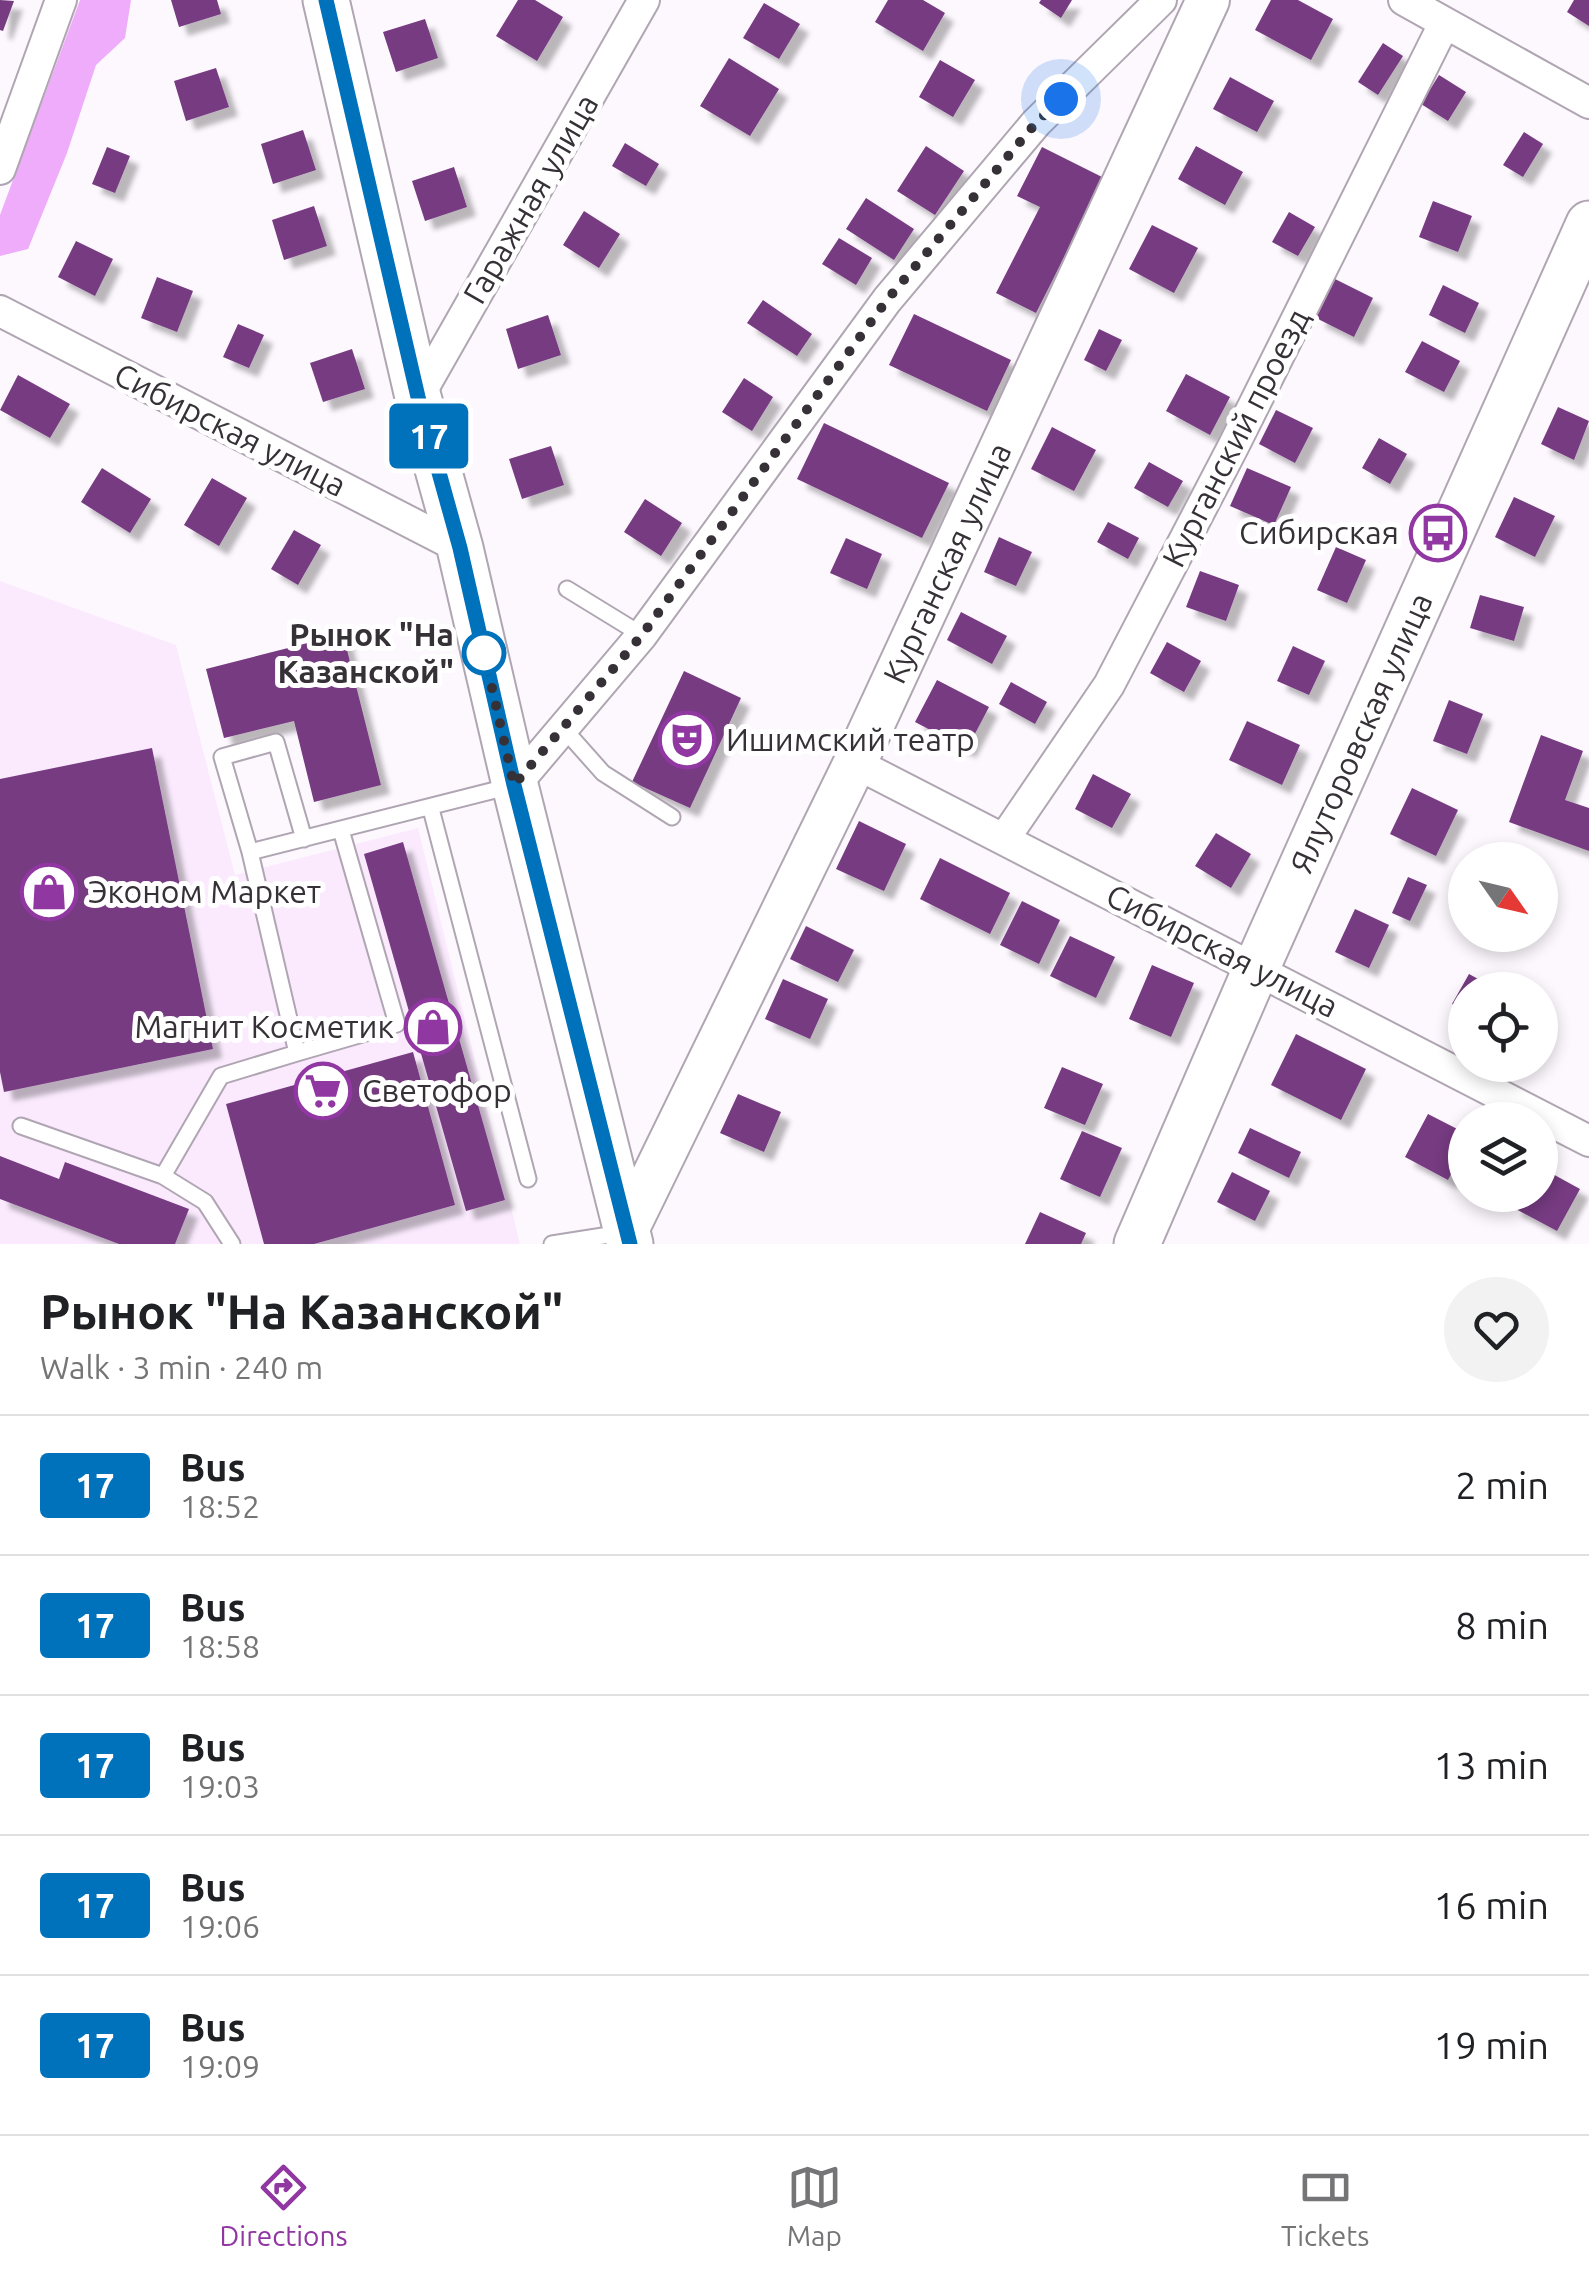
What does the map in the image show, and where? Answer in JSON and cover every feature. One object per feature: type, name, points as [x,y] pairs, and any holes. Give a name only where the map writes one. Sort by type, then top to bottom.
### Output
[{"type":"main road","points":[[326,0],[418,397],[460,548],[514,785],[628,1238]]},
{"type":"main road","name":"Курганская улица","points":[[628,1238],[855,763],[1208,0]]},
{"type":"main road","name":"Ялуторовская улица","points":[[1137,1244],[1589,224]]},
{"type":"street","points":[[0,169],[61,0]]},
{"type":"street","name":"Гаражная улица","points":[[418,397],[644,0]]},
{"type":"street","points":[[514,785],[642,635],[887,300],[1036,123],[1161,0]]},
{"type":"street","points":[[1404,0],[1589,103]]},
{"type":"street","name":"Курганский проезд","points":[[1004,838],[1109,685],[1444,24]]},
{"type":"street","name":"Сибирская улица","points":[[0,311],[460,548]]},
{"type":"street","name":"Сибирская улица","points":[[855,763],[1589,1140]]},
{"type":"lane","points":[[567,589],[642,635]]},
{"type":"lane","points":[[563,728],[603,773],[672,817]]},
{"type":"lane","points":[[296,1053],[250,852],[222,757],[276,742],[304,839]]},
{"type":"lane","points":[[250,852],[514,785]]},
{"type":"lane","points":[[430,808],[528,1179]]},
{"type":"lane","points":[[163,1176],[221,1076],[396,1024],[341,830]]},
{"type":"lane","points":[[21,1126],[163,1176],[206,1202],[232,1244]]},
{"type":"lane","points":[[552,1244],[628,1238]]},
{"type":"shaded area","points":[[80,0],[131,0],[125,38],[96,65],[67,153],[28,249],[0,256],[0,215]]},
{"type":"shaded area","points":[[0,581],[176,645],[235,875],[418,828],[520,1244],[0,1244]]},
{"type":"building","points":[[0,0],[14,1],[3,31],[0,30]]},
{"type":"building","points":[[171,0],[217,0],[221,14],[179,27]]},
{"type":"building","points":[[518,0],[535,0],[563,17],[537,61],[496,36]]},
{"type":"building","points":[[888,0],[923,0],[945,13],[923,51],[875,22]]},
{"type":"building","points":[[1072,0],[1061,18],[1039,3]]},
{"type":"building","points":[[1271,0],[1298,0],[1333,19],[1311,60],[1255,30]]},
{"type":"building","points":[[1574,0],[1589,0],[1589,26],[1567,12]]},
{"type":"building","points":[[764,3],[800,24],[779,59],[743,38]]},
{"type":"building","points":[[425,19],[438,58],[396,72],[383,32]]},
{"type":"building","points":[[1383,43],[1403,56],[1378,95],[1358,82]]},
{"type":"building","points":[[729,58],[779,89],[750,136],[700,106]]},
{"type":"building","points":[[940,60],[975,80],[953,117],[919,97]]},
{"type":"building","points":[[216,68],[229,107],[186,121],[174,81]]},
{"type":"building","points":[[1439,75],[1466,92],[1448,121],[1421,104]]},
{"type":"building","points":[[1230,77],[1274,101],[1257,132],[1213,109]]},
{"type":"building","points":[[303,130],[316,170],[273,184],[261,144]]},
{"type":"building","points":[[1524,132],[1543,144],[1523,177],[1503,165]]},
{"type":"building","points":[[625,143],[659,164],[646,186],[612,166]]},
{"type":"building","points":[[926,146],[964,171],[935,215],[897,191]]},
{"type":"building","points":[[1196,146],[1243,172],[1225,205],[1178,179]]},
{"type":"building","points":[[107,147],[130,156],[115,193],[92,184]]},
{"type":"building","points":[[1042,147],[1104,178],[1036,313],[996,293],[1040,207],[1017,196]]},
{"type":"building","points":[[454,167],[467,207],[425,221],[412,181]]},
{"type":"building","points":[[866,198],[914,229],[894,260],[846,229]]},
{"type":"building","points":[[1433,201],[1472,216],[1458,252],[1419,237]]},
{"type":"building","points":[[314,206],[327,246],[284,260],[272,220]]},
{"type":"building","points":[[584,211],[620,234],[599,268],[563,245]]},
{"type":"building","points":[[1289,212],[1315,227],[1298,256],[1272,242]]},
{"type":"building","points":[[1152,225],[1198,248],[1174,293],[1129,269]]},
{"type":"building","points":[[839,238],[872,258],[856,285],[822,264]]},
{"type":"building","points":[[76,241],[113,259],[95,296],[58,277]]},
{"type":"building","points":[[157,277],[193,291],[177,332],[141,318]]},
{"type":"building","points":[[1335,279],[1373,298],[1354,337],[1316,318]]},
{"type":"building","points":[[1443,285],[1479,303],[1465,333],[1429,315]]},
{"type":"building","points":[[763,300],[812,334],[797,356],[747,323]]},
{"type":"building","points":[[914,314],[1011,360],[987,411],[889,365]]},
{"type":"building","points":[[548,315],[561,355],[518,369],[506,329]]},
{"type":"building","points":[[238,324],[264,335],[249,368],[223,357]]},
{"type":"building","points":[[1099,329],[1122,340],[1106,371],[1084,360]]},
{"type":"building","points":[[1422,341],[1460,361],[1444,392],[1405,372]]},
{"type":"building","points":[[352,349],[365,389],[323,402],[310,363]]},
{"type":"building","points":[[1186,374],[1230,397],[1210,435],[1166,411]]},
{"type":"building","points":[[18,375],[70,404],[50,438],[0,410]]},
{"type":"building","points":[[744,378],[773,397],[752,431],[722,412]]},
{"type":"building","points":[[1558,407],[1589,421],[1574,460],[1541,444]]},
{"type":"building","points":[[1276,410],[1313,428],[1295,463],[1259,444]]},
{"type":"building","points":[[824,423],[949,483],[922,538],[797,479]]},
{"type":"building","points":[[1052,427],[1096,450],[1074,491],[1031,469]]},
{"type":"building","points":[[1379,438],[1407,454],[1390,484],[1362,468]]},
{"type":"building","points":[[551,446],[564,485],[522,499],[509,459]]},
{"type":"building","points":[[1149,462],[1183,481],[1168,507],[1134,488]]},
{"type":"building","points":[[102,468],[151,499],[130,533],[81,502]]},
{"type":"building","points":[[1247,468],[1291,487],[1274,525],[1230,506]]},
{"type":"building","points":[[212,478],[247,498],[219,546],[184,525]]},
{"type":"building","points":[[1514,497],[1555,516],[1535,557],[1495,537]]},
{"type":"building","points":[[645,499],[682,523],[661,556],[624,532]]},
{"type":"building","points":[[1108,522],[1139,538],[1128,559],[1097,542]]},
{"type":"building","points":[[294,530],[321,545],[298,585],[271,569]]},
{"type":"building","points":[[999,537],[1032,552],[1016,586],[984,572]]},
{"type":"building","points":[[846,538],[882,554],[867,589],[830,573]]},
{"type":"building","points":[[1336,547],[1366,560],[1347,603],[1317,590]]},
{"type":"building","points":[[1200,571],[1239,585],[1226,621],[1186,607]]},
{"type":"building","points":[[1480,595],[1524,607],[1514,641],[1470,628]]},
{"type":"building","points":[[961,612],[1007,636],[992,664],[947,640]]},
{"type":"building","points":[[343,634],[381,785],[314,802],[294,721],[224,738],[206,669]]},
{"type":"building","points":[[1167,642],[1201,661],[1184,692],[1150,673]]},
{"type":"building","points":[[1293,646],[1325,661],[1309,695],[1277,681]]},
{"type":"building","name":"Ишимский театр","points":[[684,671],[741,698],[690,808],[632,782]]},
{"type":"building","points":[[937,680],[989,707],[967,749],[915,722]]},
{"type":"building","points":[[1011,682],[1047,702],[1035,724],[999,704]]},
{"type":"building","points":[[1449,700],[1483,714],[1467,754],[1433,741]]},
{"type":"building","points":[[1247,721],[1300,745],[1282,785],[1229,760]]},
{"type":"building","points":[[1541,735],[1583,751],[1565,800],[1589,808],[1589,851],[1509,822]]},
{"type":"building","points":[[152,748],[213,1049],[4,1092],[0,1072],[0,779]]},
{"type":"building","points":[[1093,774],[1131,794],[1112,828],[1075,809]]},
{"type":"building","points":[[1412,788],[1458,810],[1436,856],[1390,834]]},
{"type":"building","points":[[859,821],[906,844],[884,891],[836,869]]},
{"type":"building","points":[[1216,833],[1251,854],[1231,888],[1195,866]]},
{"type":"building","points":[[403,842],[505,1200],[466,1211],[364,854]]},
{"type":"building","points":[[940,858],[1010,893],[990,934],[920,899]]},
{"type":"building","points":[[1408,877],[1427,885],[1410,921],[1392,913]]},
{"type":"building","points":[[1022,901],[1060,920],[1039,964],[1000,945]]},
{"type":"building","points":[[1355,909],[1389,925],[1369,968],[1335,952]]},
{"type":"building","points":[[806,926],[854,950],[838,982],[790,959]]},
{"type":"building","points":[[1070,936],[1115,957],[1096,998],[1050,976]]},
{"type":"building","points":[[1152,965],[1194,983],[1171,1037],[1129,1019]]},
{"type":"building","points":[[783,979],[828,999],[810,1039],[765,1019]]},
{"type":"building","points":[[1296,1034],[1366,1069],[1341,1120],[1271,1085]]},
{"type":"building","points":[[413,1052],[455,1205],[314,1244],[264,1244],[226,1104]]},
{"type":"building","points":[[1062,1067],[1103,1084],[1085,1125],[1044,1108]]},
{"type":"building","points":[[738,1094],[781,1112],[764,1152],[720,1133]]},
{"type":"building","points":[[1428,1114],[1448,1124],[1448,1180],[1405,1157]]},
{"type":"building","points":[[1250,1128],[1301,1152],[1289,1178],[1238,1153]]},
{"type":"building","points":[[1082,1131],[1122,1148],[1100,1197],[1060,1179]]},
{"type":"building","points":[[0,1156],[59,1179],[65,1162],[189,1209],[175,1244],[119,1244],[0,1199]]},
{"type":"building","points":[[1232,1172],[1270,1191],[1255,1221],[1217,1202]]},
{"type":"building","points":[[1558,1177],[1580,1189],[1557,1231],[1521,1212],[1558,1212]]},
{"type":"building","points":[[1040,1212],[1086,1233],[1081,1244],[1025,1244]]},
{"type":"bus line","name":"17","points":[[326,0],[418,397],[460,548],[514,785],[630,1244]]},
{"type":"place","name":"Сибирская","points":[[1438,533]]},
{"type":"place","name":"Рынок \"На Казанской\"","points":[[484,653]]},
{"type":"place","name":"Ишимский театр","points":[[687,740]]},
{"type":"place","name":"Эконом Маркет","points":[[49,892]]},
{"type":"place","name":"Магнит Косметик","points":[[433,1027]]},
{"type":"place","name":"Светофор","points":[[323,1091]]},
{"type":"route","points":[[484,653],[514,785],[642,635],[887,300],[1036,123],[1061,99]]}]
